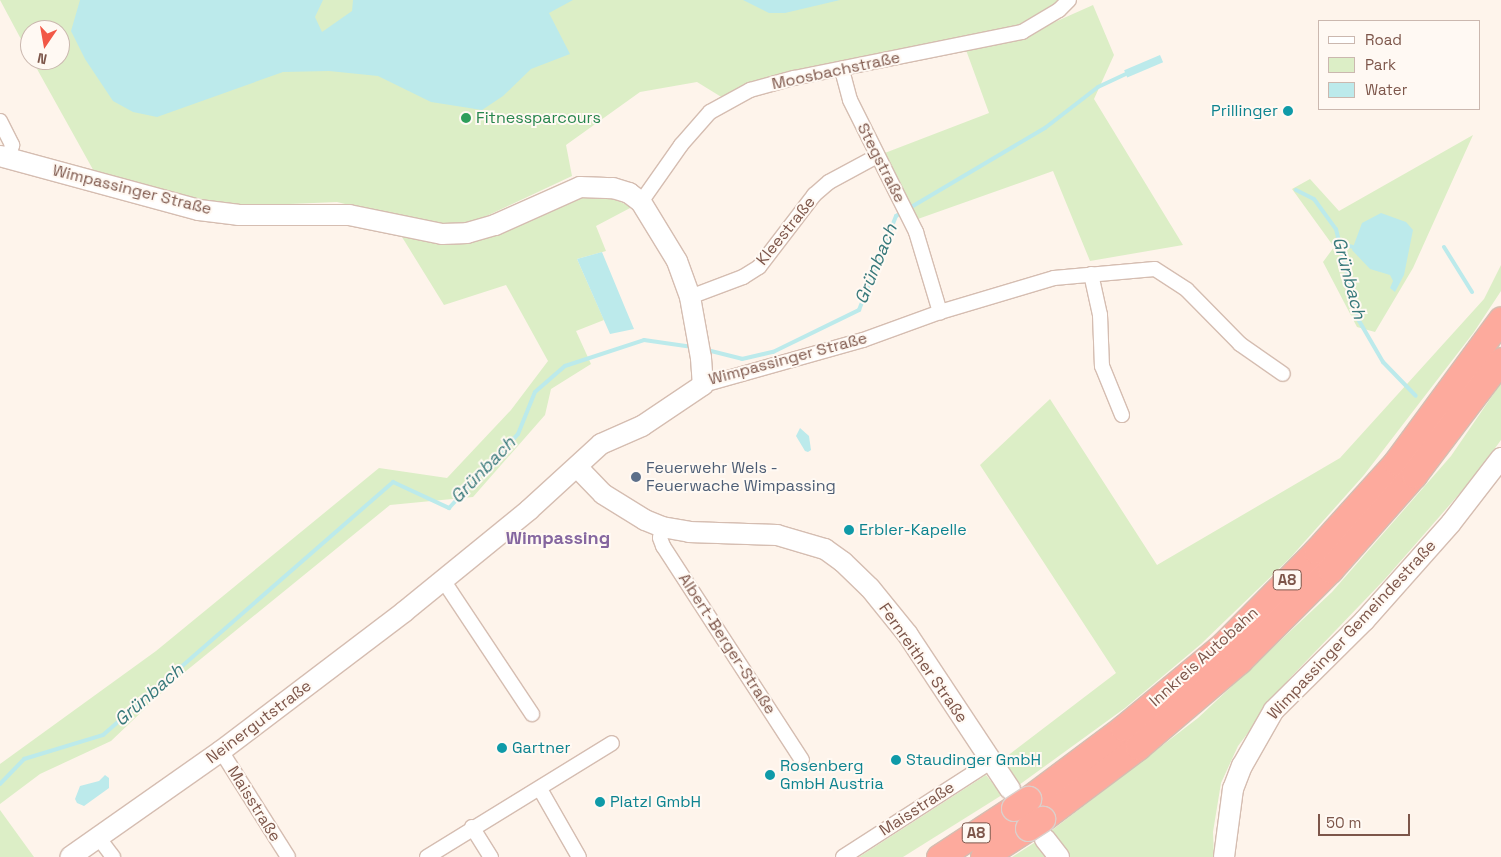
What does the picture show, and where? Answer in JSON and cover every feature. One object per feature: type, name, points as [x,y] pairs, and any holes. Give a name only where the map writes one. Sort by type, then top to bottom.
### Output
[{"type":"highway","name":"Innkreis Autobahn","points":[[983,857],[1028,813],[1124,728],[1224,644],[1316,551],[1396,462],[1501,318]]},
{"type":"highway","name":"Innkreis Autobahn","points":[[939,857],[1028,813],[1138,747],[1239,661],[1330,570],[1414,475],[1501,360]]},
{"type":"street","name":"Moosbachstraße","points":[[641,202],[681,145],[710,112],[750,90],[794,78],[842,70],[1022,32],[1059,10],[1069,0]]},
{"type":"street","name":"Stegstraße","points":[[842,70],[850,100],[910,220],[940,312]]},
{"type":"street","points":[[0,121],[12,144],[4,157]]},
{"type":"street","name":"Kleestraße","points":[[690,297],[743,277],[759,267],[814,195],[830,182],[877,156]]},
{"type":"street","name":"Wimpassinger Straße","points":[[4,157],[199,210],[238,215],[349,215],[442,234],[467,232],[495,225],[580,187],[613,188],[629,193],[641,202],[677,261],[690,297],[700,349],[703,385],[863,340],[940,312],[1054,278],[1155,268],[1187,290],[1240,344],[1283,374]]},
{"type":"street","points":[[1091,274],[1100,315],[1102,366],[1122,415]]},
{"type":"street","name":"Neinergutstraße","points":[[70,857],[221,751],[443,580],[577,467],[601,444],[642,426],[703,385]]},
{"type":"street","name":"Wimpassinger Gemeindestraße","points":[[1224,851],[1233,789],[1242,766],[1274,710],[1364,621],[1451,523],[1501,458]]},
{"type":"street","name":"Fernreither Straße","points":[[577,467],[603,494],[645,520],[689,532],[777,535],[825,549],[843,562],[870,588],[908,636],[1059,857]]},
{"type":"street","name":"Albert-Berger-Straße","points":[[662,526],[660,538],[663,546],[802,760]]},
{"type":"street","points":[[443,580],[532,714]]},
{"type":"street","points":[[428,857],[472,827],[540,789],[612,743]]},
{"type":"street","name":"Maisstraße","points":[[221,751],[288,857]]},
{"type":"street","name":"Maisstraße","points":[[843,857],[992,761]]},
{"type":"street","points":[[540,789],[580,857]]},
{"type":"street","points":[[472,827],[492,857]]},
{"type":"street","points":[[98,837],[113,857]]},
{"type":"green space","points":[[0,0],[1061,0],[1050,13],[1015,26],[791,71],[723,98],[697,82],[640,92],[566,145],[572,176],[478,220],[439,227],[337,202],[244,206],[185,197],[96,175],[38,70],[70,70],[70,20],[20,20],[20,37]]},
{"type":"green space","points":[[1093,5],[1114,55],[1094,99],[1183,245],[1090,261],[1053,171],[915,220],[877,156],[989,113],[966,50],[1046,26]]},
{"type":"green space","points":[[1473,135],[1413,268],[1375,332],[1357,327],[1323,262],[1334,247],[1292,189],[1310,179],[1339,211]]},
{"type":"green space","points":[[593,190],[632,207],[596,226],[606,251],[577,259],[604,320],[576,331],[591,364],[551,389],[545,415],[473,497],[390,505],[175,680],[111,741],[40,774],[0,804],[0,764],[156,651],[379,468],[447,478],[511,410],[548,361],[506,285],[444,305],[402,237],[445,243]]},
{"type":"green space","points":[[1501,265],[1501,291],[1474,332],[1364,475],[1290,558],[1201,644],[1125,708],[1019,785],[1002,760],[1116,673],[980,465],[1050,399],[1157,565],[1340,458],[1484,299]]},
{"type":"green space","points":[[1501,383],[1501,440],[1474,477],[1385,579],[1289,679],[1238,746],[1221,783],[1213,832],[1214,857],[1069,857],[1051,831],[1198,718],[1332,592],[1451,456]]},
{"type":"green space","points":[[986,775],[1002,795],[903,857],[859,857]]},
{"type":"green space","points":[[0,810],[34,857],[0,857]]},
{"type":"green space","points":[[1037,841],[1049,857],[1012,857]]},
{"type":"water","points":[[80,0],[323,0],[315,17],[322,32],[352,11],[353,0],[573,0],[549,13],[570,54],[531,69],[503,96],[482,110],[431,102],[378,76],[329,71],[283,72],[157,117],[133,112],[113,101],[85,59],[71,31]]},
{"type":"water","points":[[743,0],[840,0],[785,13],[769,13]]},
{"type":"water","points":[[1160,55],[1163,62],[1127,78],[1124,70]]},
{"type":"water","points":[[1381,213],[1406,222],[1413,230],[1404,275],[1395,292],[1390,288],[1393,281],[1390,275],[1370,269],[1352,250],[1362,223]]},
{"type":"water","points":[[602,252],[634,329],[610,334],[577,259]]},
{"type":"water","points":[[800,428],[809,436],[811,450],[808,452],[805,451],[796,436]]},
{"type":"water","points":[[105,775],[109,778],[109,788],[84,806],[77,803],[75,799],[80,786],[99,781]]},
{"type":"waterway","name":"Grünbach","points":[[707,350],[742,359],[773,352],[859,310],[896,216],[1045,128],[1098,87],[1128,73]]},
{"type":"waterway","name":"Grünbach","points":[[1296,190],[1314,199],[1336,229],[1358,319],[1383,362],[1416,396]]},
{"type":"waterway","points":[[1341,244],[1353,247]]},
{"type":"waterway","points":[[1444,247],[1472,292]]},
{"type":"waterway","name":"Grünbach","points":[[0,784],[24,759],[103,735],[393,482],[449,508],[518,434],[535,392],[565,366],[644,340],[693,347]]},
{"type":"place","name":"Prillinger","points":[[1288,111]]},
{"type":"place","name":"Fitnessparcours","points":[[466,118]]},
{"type":"place","name":"Feuerwehr Wels - Feuerwache Wimpassing","points":[[636,477]]},
{"type":"place","name":"Erbler-Kapelle","points":[[849,530]]},
{"type":"place","name":"Gartner","points":[[502,748]]},
{"type":"place","name":"Staudinger GmbH","points":[[896,760]]},
{"type":"place","name":"Rosenberg GmbH Austria","points":[[770,775]]},
{"type":"place","name":"Platzl GmbH","points":[[600,802]]},
{"type":"district","name":"Wimpassing","points":[[558,538]]}]
